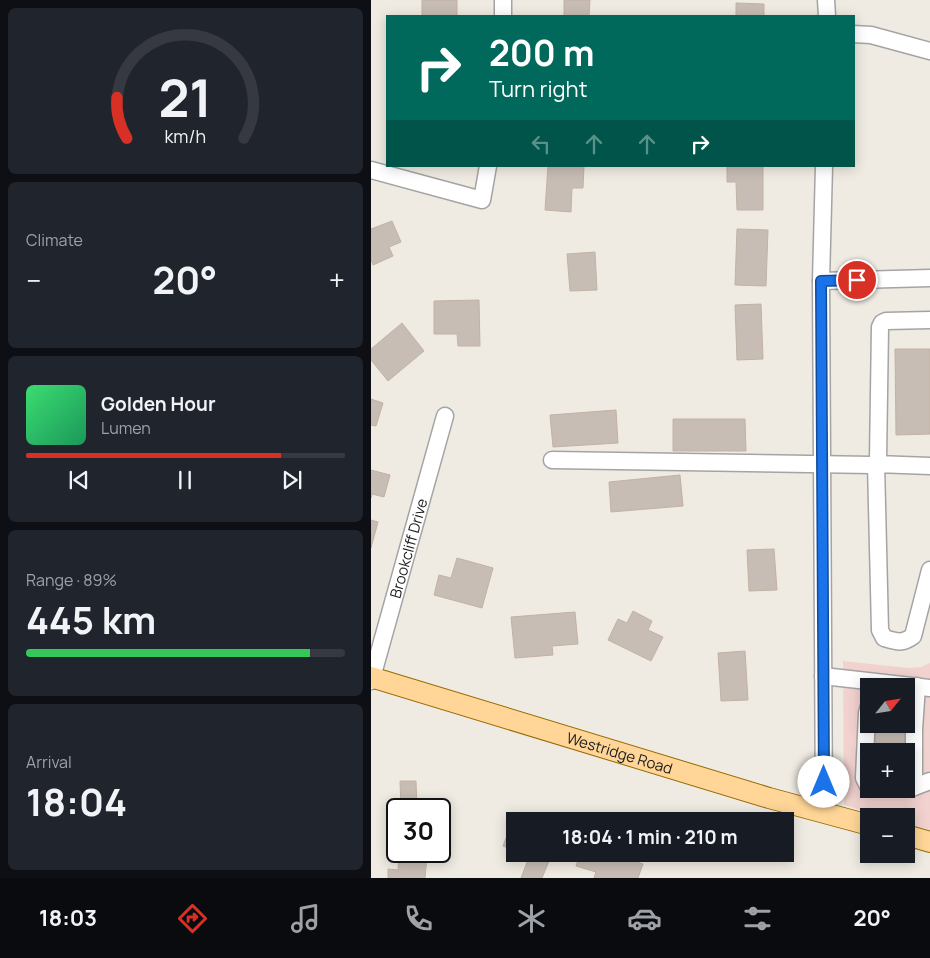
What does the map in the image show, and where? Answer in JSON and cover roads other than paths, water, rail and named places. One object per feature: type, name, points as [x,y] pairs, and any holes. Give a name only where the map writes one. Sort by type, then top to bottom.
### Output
[{"type":"main road","name":"Westridge Road","points":[[371,678],[769,798],[860,822]]},
{"type":"main road","points":[[915,838],[930,842]]},
{"type":"street","points":[[503,0],[503,15]]},
{"type":"street","points":[[827,0],[827,15]]},
{"type":"street","points":[[855,34],[871,35],[930,51]]},
{"type":"street","points":[[371,170],[482,200],[487,167]]},
{"type":"street","points":[[824,167],[821,281],[824,812]]},
{"type":"street","points":[[821,281],[930,278]]},
{"type":"street","points":[[930,320],[885,321],[880,327],[878,459],[876,464],[880,630],[884,638],[897,642],[906,641],[913,636],[930,570]]},
{"type":"street","name":"Brookcliff Drive","points":[[371,678],[445,416]]},
{"type":"street","points":[[552,460],[930,466]]},
{"type":"street","points":[[823,676],[860,682]]},
{"type":"street","points":[[913,743],[923,687]]},
{"type":"street","points":[[915,786],[930,781]]}]
